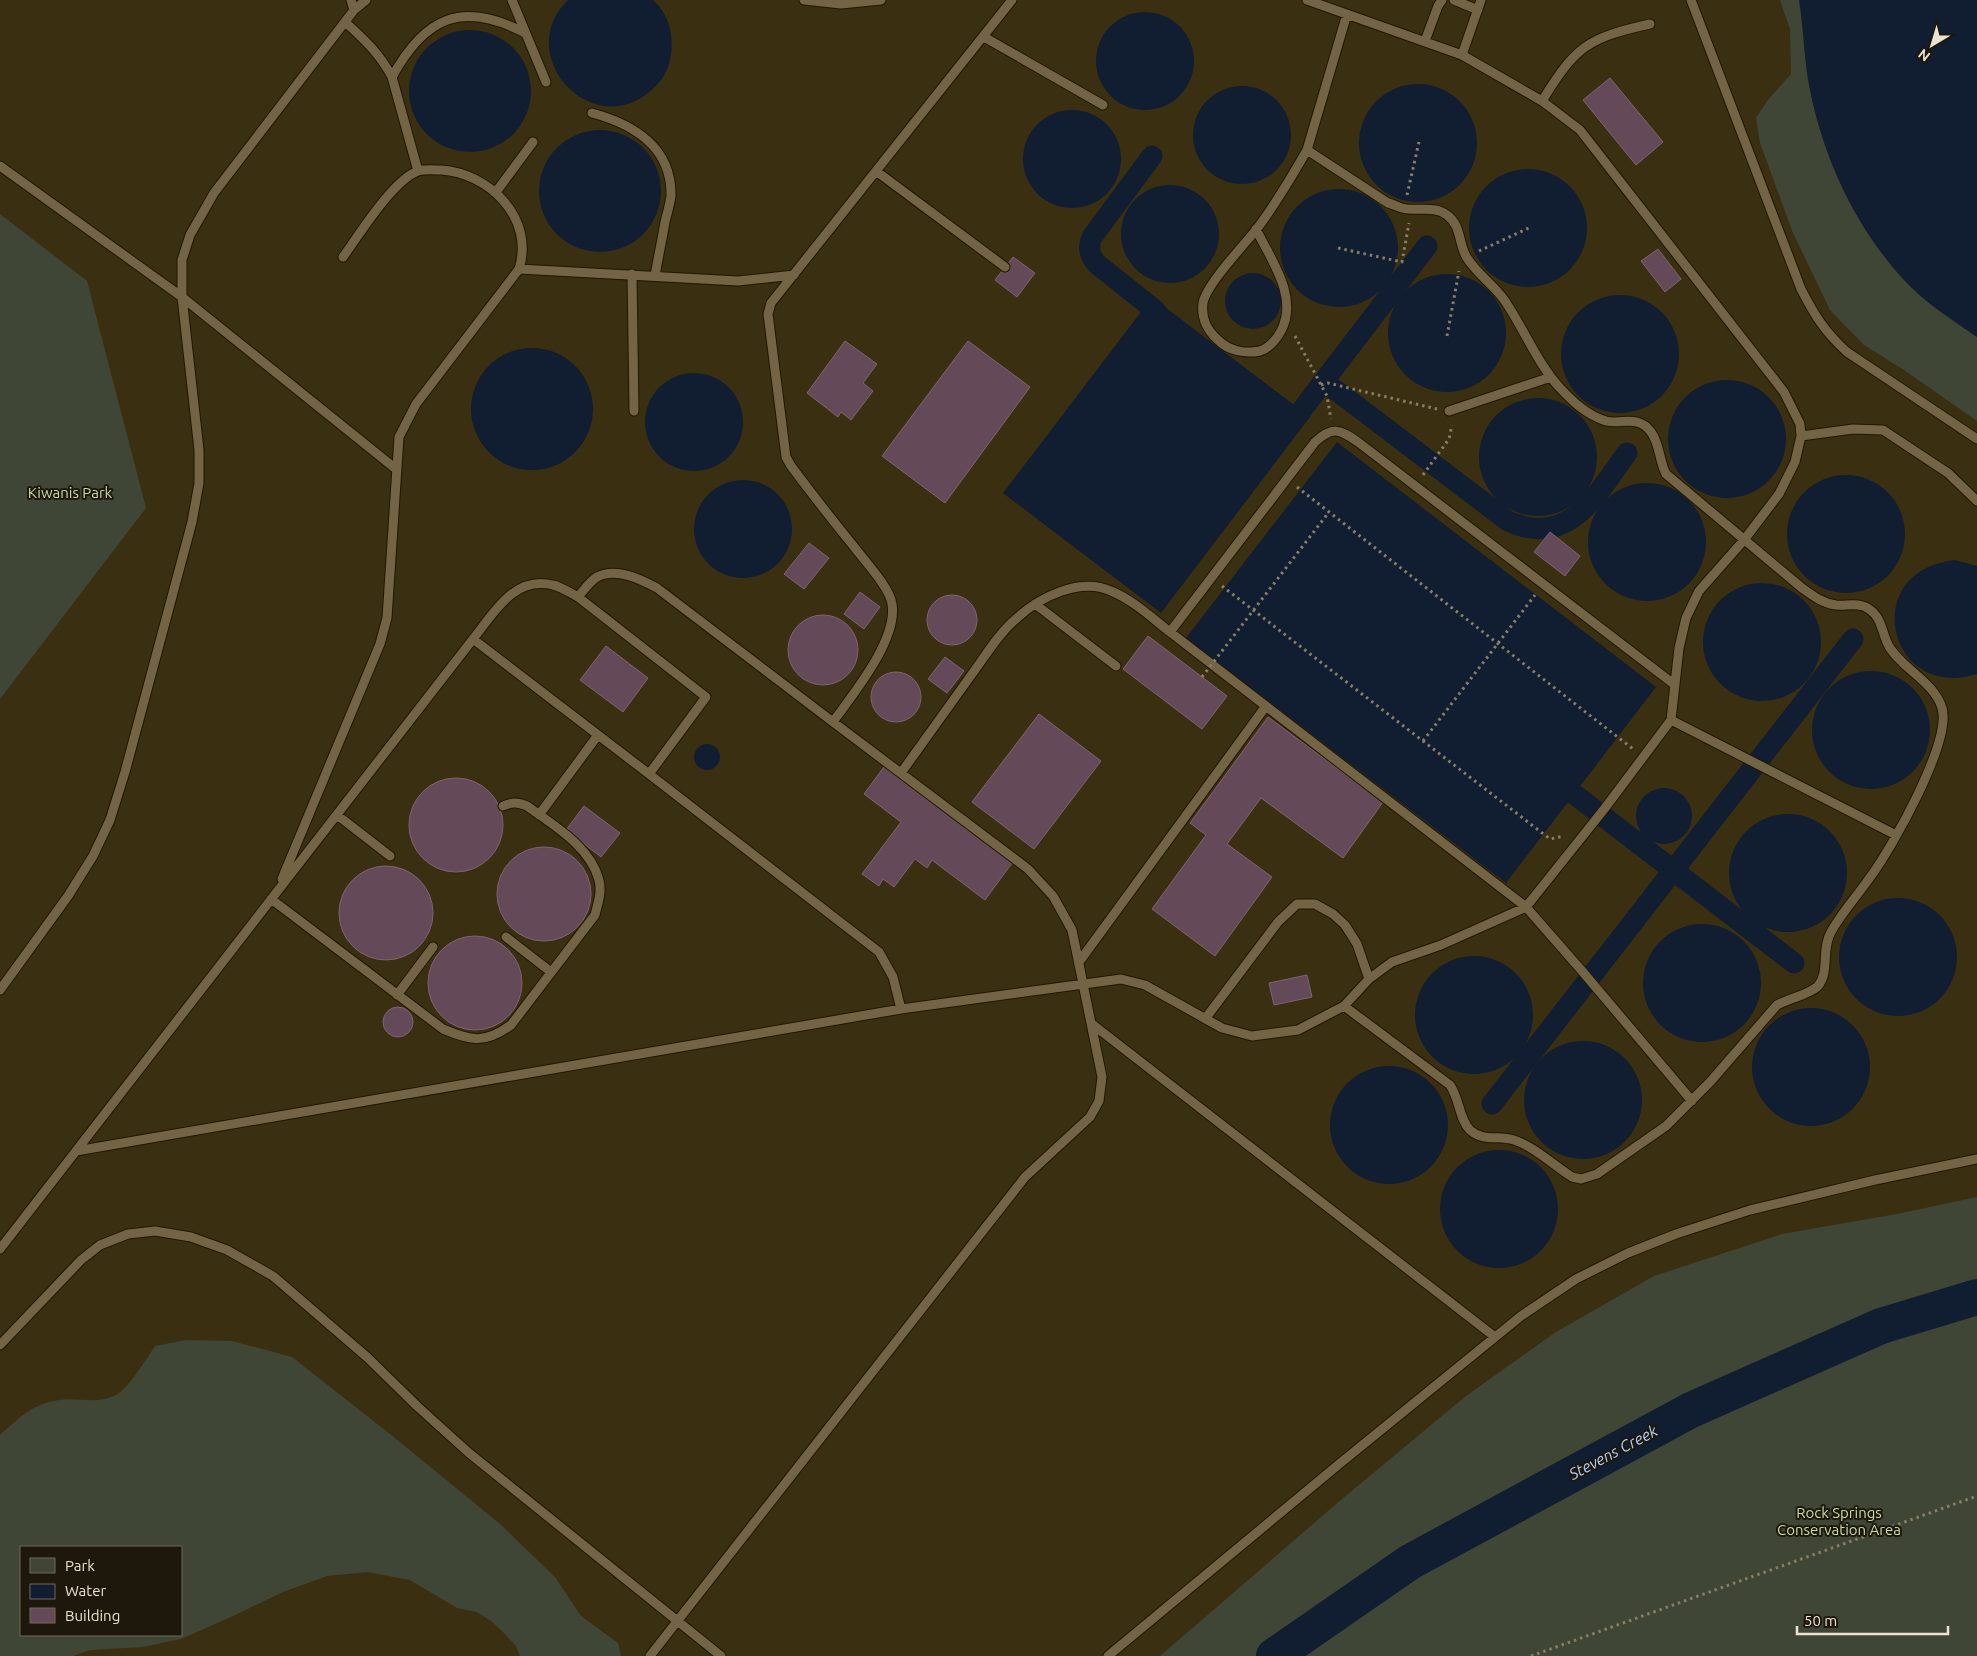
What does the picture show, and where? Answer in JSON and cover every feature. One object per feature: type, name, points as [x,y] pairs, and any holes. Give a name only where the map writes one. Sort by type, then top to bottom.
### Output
[{"type":"lane","points":[[351,0],[354,10]]},
{"type":"lane","points":[[0,990],[68,896],[93,856],[110,820],[125,772],[192,522],[199,483],[199,450],[182,297],[182,260],[190,235],[214,193],[354,10],[366,0]]},
{"type":"lane","points":[[512,0],[546,82]]},
{"type":"lane","points":[[804,0],[841,4],[880,0]]},
{"type":"lane","points":[[833,722],[880,654],[891,627],[892,604],[881,582],[786,457],[768,314],[771,303],[1012,0]]},
{"type":"lane","points":[[76,1151],[901,1009],[1121,979],[1145,985],[1222,1028],[1252,1036],[1298,1030],[1344,1006],[1369,979],[1392,962],[1441,945],[1526,907],[1594,823],[1671,720],[1679,648],[1686,618],[1699,591],[1744,540],[1788,479],[1799,448],[1800,424],[1784,392],[1580,130],[1542,101],[1462,55],[1307,0]]},
{"type":"lane","points":[[1425,41],[1442,0]]},
{"type":"lane","points":[[1454,0],[1478,10]]},
{"type":"lane","points":[[1462,55],[1481,0]]},
{"type":"lane","points":[[1691,0],[1801,289],[1817,319],[1829,336],[1847,352],[1977,439]]},
{"type":"lane","points":[[392,77],[409,49],[421,35],[436,22],[453,15],[471,12],[490,14],[509,22],[526,33]]},
{"type":"lane","points":[[1256,230],[1285,290],[1288,308],[1286,320],[1277,339],[1266,349],[1252,352],[1236,351],[1221,344],[1209,332],[1203,318],[1203,302],[1213,284],[1256,230],[1291,179],[1307,150],[1347,14]]},
{"type":"lane","points":[[345,22],[373,49],[384,62],[392,77],[418,171]]},
{"type":"lane","points":[[1542,101],[1561,70],[1580,49],[1596,39],[1650,24]]},
{"type":"lane","points":[[984,37],[1103,105]]},
{"type":"lane","points":[[592,113],[625,124],[642,135],[655,148],[665,164],[670,181],[671,197],[654,276]]},
{"type":"lane","points":[[496,192],[533,142]]},
{"type":"lane","points":[[1307,150],[1388,202],[1402,208],[1436,210],[1446,214],[1454,222],[1460,233],[1466,256],[1474,268],[1504,300],[1558,386],[1579,407],[1594,416],[1607,421],[1628,420],[1640,423],[1650,430],[1656,440],[1660,463],[1666,474],[1815,597],[1832,604],[1860,605],[1869,609],[1876,616],[1890,648],[1935,693],[1942,708],[1944,720],[1940,739],[1930,766],[1896,835],[1871,876],[1830,933],[1824,954],[1824,972],[1817,986],[1811,992],[1789,998],[1777,1005],[1692,1101],[1666,1126],[1604,1170],[1589,1178],[1580,1179],[1572,1177],[1521,1143],[1504,1138],[1481,1137],[1476,1134],[1465,1124],[1450,1085],[1344,1006]]},
{"type":"lane","points":[[0,166],[182,297],[396,469]]},
{"type":"lane","points":[[278,891],[380,644],[386,618],[399,436],[416,404],[519,269],[523,256],[520,230],[506,203],[496,192],[466,175],[450,171],[418,171],[392,191],[343,257]]},
{"type":"lane","points":[[876,171],[1005,267]]},
{"type":"lane","points":[[519,269],[738,280],[794,275]]},
{"type":"lane","points":[[632,274],[634,411]]},
{"type":"lane","points":[[1452,411],[1551,376]]},
{"type":"lane","points":[[1801,436],[1853,429],[1883,430],[1948,473],[1977,501]]},
{"type":"lane","points":[[1170,632],[1315,442],[1333,430],[1345,433],[1358,442],[1675,685]]},
{"type":"lane","points":[[578,597],[597,577],[613,574],[634,577],[657,588],[1028,869],[1053,896],[1072,930],[1102,1077],[1099,1101],[1090,1117],[1025,1177],[650,1656]]},
{"type":"lane","points":[[0,1248],[473,639],[503,601],[518,589],[535,582],[555,585],[578,597],[706,697],[649,774]]},
{"type":"lane","points":[[901,773],[997,639],[1016,618],[1035,604],[1063,591],[1085,586],[1110,590],[1133,604],[1170,632],[1526,907],[1582,970],[1692,1101]]},
{"type":"lane","points":[[1035,604],[1116,666]]},
{"type":"lane","points":[[473,639],[879,952],[893,977],[901,1009]]},
{"type":"lane","points":[[1079,962],[1266,706]]},
{"type":"lane","points":[[1671,720],[1896,835]]},
{"type":"lane","points":[[539,814],[598,735]]},
{"type":"lane","points":[[271,899],[442,1029],[460,1037],[478,1039],[496,1036],[511,1025],[595,914],[600,898],[599,880],[592,863],[579,846],[539,814],[519,802],[512,802],[503,806]]},
{"type":"lane","points":[[337,815],[390,856]]},
{"type":"lane","points":[[1205,1019],[1278,922],[1297,904],[1315,904],[1332,914],[1345,925],[1357,944],[1369,979]]},
{"type":"lane","points":[[506,937],[551,972]]},
{"type":"lane","points":[[397,995],[433,947]]},
{"type":"lane","points":[[1092,1024],[1495,1337]]},
{"type":"lane","points":[[1108,1656],[1330,1471],[1521,1316],[1576,1279],[1628,1253],[1676,1234],[1750,1210],[1875,1180],[1977,1159]]},
{"type":"lane","points":[[0,1345],[81,1260],[100,1245],[128,1234],[155,1232],[191,1237],[227,1250],[273,1276],[368,1358],[416,1406],[469,1453],[721,1656]]},
{"type":"path","points":[[1406,200],[1419,142]]},
{"type":"path","points":[[1338,248],[1402,262],[1412,210]]},
{"type":"path","points":[[1474,253],[1531,227]]},
{"type":"path","points":[[1447,336],[1458,275]]},
{"type":"path","points":[[1286,320],[1327,396]]},
{"type":"path","points":[[1321,385],[1328,383],[1452,411],[1449,439],[1428,468]]},
{"type":"path","points":[[1300,490],[1618,737]]},
{"type":"path","points":[[1202,677],[1329,512]]},
{"type":"path","points":[[1224,588],[1543,834]]},
{"type":"path","points":[[1423,741],[1535,594]]},
{"type":"path","points":[[1531,1656],[1977,1496]]},
{"type":"green space","points":[[1780,0],[1799,0],[1808,79],[1816,116],[1833,166],[1856,214],[1870,237],[1903,279],[1938,310],[1977,337],[1977,421],[1904,370],[1864,345],[1830,310],[1793,233],[1760,143],[1756,118],[1767,101],[1791,74],[1790,29]]},
{"type":"green space","name":"Kiwanis Park","points":[[0,214],[87,281],[146,508],[0,699]]},
{"type":"green space","name":"Rock Springs Conservation Area","points":[[1977,1197],[1977,1656],[1160,1656],[1342,1499],[1466,1396],[1556,1332],[1654,1276],[1782,1234],[1897,1214]]},
{"type":"green space","points":[[186,1340],[232,1341],[292,1357],[500,1524],[555,1577],[581,1616],[618,1643],[621,1656],[520,1656],[516,1646],[504,1633],[477,1612],[457,1608],[410,1580],[367,1572],[327,1576],[283,1592],[181,1639],[143,1647],[90,1650],[73,1656],[0,1656],[0,1435],[33,1408],[49,1402],[66,1399],[101,1400],[116,1395],[132,1380],[155,1346]]},
{"type":"water","points":[[568,0],[653,0],[667,18],[672,40],[668,66],[656,86],[648,93],[625,105],[602,106],[582,98],[565,84],[553,65],[549,44],[553,21]]},
{"type":"water","points":[[1799,0],[1977,0],[1977,337],[1938,310],[1903,279],[1870,237],[1856,214],[1833,166],[1816,116],[1808,79]]},
{"type":"water","points":[[1145,12],[1164,16],[1179,27],[1190,42],[1194,61],[1190,80],[1179,95],[1164,106],[1145,110],[1126,106],[1111,95],[1100,80],[1096,61],[1100,42],[1111,27],[1126,16]]},
{"type":"water","points":[[470,30],[493,34],[513,48],[527,68],[531,91],[527,114],[513,134],[493,148],[470,152],[447,148],[427,134],[413,114],[409,91],[413,68],[427,48],[447,34]]},
{"type":"water","points":[[1418,84],[1430,85],[1441,89],[1460,101],[1472,120],[1476,131],[1476,155],[1472,166],[1460,185],[1441,197],[1430,201],[1418,202],[1406,201],[1395,197],[1376,185],[1364,166],[1360,155],[1359,143],[1360,131],[1364,120],[1376,101],[1395,89],[1406,85]]},
{"type":"water","points":[[1242,86],[1261,90],[1276,101],[1287,116],[1291,135],[1287,154],[1276,169],[1261,180],[1242,184],[1223,180],[1208,169],[1197,154],[1193,135],[1197,116],[1208,101],[1223,90]]},
{"type":"water","points":[[1072,110],[1091,114],[1106,125],[1117,140],[1121,159],[1117,178],[1106,193],[1091,204],[1072,208],[1053,204],[1038,193],[1027,178],[1023,159],[1027,140],[1038,125],[1053,114]]},
{"type":"water","points":[[600,130],[623,134],[643,148],[657,168],[661,191],[657,214],[643,234],[623,248],[600,252],[577,248],[557,234],[543,214],[539,191],[543,168],[557,148],[577,134]]},
{"type":"water","points":[[1528,169],[1551,174],[1570,186],[1582,205],[1587,228],[1582,251],[1570,270],[1551,282],[1528,287],[1505,282],[1486,270],[1474,251],[1469,228],[1474,205],[1486,186],[1505,174]]},
{"type":"water","points":[[1170,185],[1189,189],[1204,200],[1215,215],[1219,234],[1215,253],[1204,268],[1189,279],[1170,283],[1151,279],[1136,268],[1125,253],[1121,234],[1125,215],[1136,200],[1151,189]]},
{"type":"water","points":[[1339,189],[1351,190],[1362,194],[1381,206],[1393,225],[1397,236],[1397,260],[1393,271],[1381,290],[1362,302],[1351,306],[1339,307],[1327,306],[1316,302],[1297,290],[1285,271],[1281,260],[1280,248],[1281,236],[1285,225],[1297,206],[1316,194],[1327,190]]},
{"type":"water","points":[[1253,273],[1268,278],[1276,286],[1281,301],[1276,316],[1268,324],[1253,329],[1238,324],[1230,316],[1225,301],[1230,286],[1238,278]]},
{"type":"water","points":[[1447,274],[1470,278],[1489,291],[1502,310],[1506,333],[1502,356],[1489,375],[1470,388],[1447,392],[1424,388],[1405,375],[1392,356],[1388,333],[1392,310],[1405,291],[1424,278]]},
{"type":"water","points":[[1620,295],[1632,296],[1643,300],[1662,312],[1674,331],[1678,342],[1678,366],[1674,377],[1662,396],[1643,408],[1632,412],[1620,413],[1608,412],[1597,408],[1578,396],[1566,377],[1562,366],[1561,354],[1562,342],[1566,331],[1578,312],[1597,300],[1608,296]]},
{"type":"water","points":[[1161,304],[1310,417],[1161,613],[1003,493],[1144,308],[1153,314]]},
{"type":"water","points":[[532,348],[555,352],[575,366],[589,386],[593,409],[589,432],[575,452],[555,466],[532,470],[509,466],[489,452],[475,432],[471,409],[475,386],[489,366],[509,352]]},
{"type":"water","points":[[694,373],[713,377],[728,388],[739,403],[743,422],[739,441],[728,456],[713,467],[694,471],[675,467],[660,456],[649,441],[645,422],[649,403],[660,388],[675,377]]},
{"type":"water","points":[[1727,380],[1739,381],[1750,385],[1769,397],[1781,416],[1785,427],[1785,451],[1781,462],[1769,481],[1750,493],[1739,497],[1727,498],[1715,497],[1704,493],[1685,481],[1673,462],[1669,451],[1668,439],[1669,427],[1673,416],[1685,397],[1704,385],[1715,381]]},
{"type":"water","points":[[1538,398],[1550,399],[1561,403],[1580,415],[1592,434],[1596,445],[1596,469],[1592,480],[1580,499],[1561,511],[1550,515],[1538,516],[1526,515],[1515,511],[1496,499],[1484,480],[1480,469],[1479,457],[1480,445],[1484,434],[1496,415],[1515,403],[1526,399]]},
{"type":"water","points":[[1337,442],[1656,687],[1506,883],[1186,638]]},
{"type":"water","points":[[1846,475],[1869,479],[1888,492],[1901,511],[1905,534],[1901,557],[1888,576],[1869,589],[1846,593],[1823,589],[1804,576],[1791,557],[1787,534],[1791,511],[1804,492],[1823,479]]},
{"type":"water","points":[[743,480],[762,484],[777,495],[788,510],[792,529],[788,548],[777,563],[762,574],[743,578],[724,574],[709,563],[698,548],[694,529],[698,510],[709,495],[724,484]]},
{"type":"water","points":[[1647,483],[1659,484],[1670,488],[1689,500],[1701,519],[1705,530],[1705,554],[1701,565],[1689,584],[1670,596],[1659,600],[1647,601],[1635,600],[1624,596],[1605,584],[1593,565],[1589,554],[1588,542],[1589,530],[1593,519],[1605,500],[1624,488],[1635,484]]},
{"type":"water","points":[[1955,560],[1977,566],[1977,674],[1946,678],[1922,669],[1905,653],[1896,631],[1896,608],[1905,586],[1924,569]]},
{"type":"water","points":[[1762,583],[1785,587],[1804,600],[1817,619],[1821,642],[1817,665],[1804,684],[1785,697],[1762,701],[1739,697],[1720,684],[1707,665],[1703,642],[1707,619],[1720,600],[1739,587]]},
{"type":"water","points":[[1871,671],[1883,672],[1894,676],[1913,688],[1925,707],[1929,718],[1929,742],[1925,753],[1913,772],[1894,784],[1883,788],[1871,789],[1859,788],[1848,784],[1829,772],[1817,753],[1813,742],[1812,730],[1813,718],[1817,707],[1829,688],[1848,676],[1859,672]]},
{"type":"water","points":[[707,744],[717,747],[720,757],[717,767],[707,770],[697,767],[694,757],[697,747]]},
{"type":"water","points":[[1664,788],[1679,793],[1687,801],[1692,816],[1687,831],[1679,839],[1664,844],[1649,839],[1641,831],[1636,816],[1641,801],[1649,793]]},
{"type":"water","points":[[1788,814],[1800,815],[1811,819],[1830,831],[1842,850],[1846,861],[1846,885],[1842,896],[1830,915],[1811,927],[1800,931],[1788,932],[1776,931],[1765,927],[1746,915],[1734,896],[1730,885],[1729,873],[1730,861],[1734,850],[1746,831],[1765,819],[1776,815]]},
{"type":"water","points":[[1898,898],[1910,899],[1921,903],[1940,915],[1952,934],[1956,945],[1956,969],[1952,980],[1940,999],[1921,1011],[1910,1015],[1898,1016],[1886,1015],[1875,1011],[1856,999],[1844,980],[1840,969],[1839,957],[1840,945],[1844,934],[1856,915],[1875,903],[1886,899]]},
{"type":"water","points":[[1702,924],[1714,925],[1725,929],[1744,941],[1756,960],[1760,971],[1760,995],[1756,1006],[1744,1025],[1725,1037],[1714,1041],[1702,1042],[1690,1041],[1679,1037],[1660,1025],[1648,1006],[1644,995],[1643,983],[1644,971],[1648,960],[1660,941],[1679,929],[1690,925]]},
{"type":"water","points":[[1474,956],[1497,960],[1516,973],[1529,992],[1533,1015],[1529,1038],[1516,1057],[1497,1070],[1474,1074],[1451,1070],[1432,1057],[1419,1038],[1415,1015],[1419,992],[1432,973],[1451,960]]},
{"type":"water","points":[[1811,1008],[1823,1009],[1834,1013],[1853,1025],[1865,1044],[1869,1055],[1869,1079],[1865,1090],[1853,1109],[1834,1121],[1823,1125],[1811,1126],[1799,1125],[1788,1121],[1769,1109],[1757,1090],[1753,1079],[1752,1067],[1753,1055],[1757,1044],[1769,1025],[1788,1013],[1799,1009]]},
{"type":"water","points":[[1583,1041],[1595,1042],[1606,1046],[1625,1058],[1637,1077],[1641,1088],[1641,1112],[1637,1123],[1625,1142],[1606,1154],[1595,1158],[1583,1159],[1571,1158],[1560,1154],[1541,1142],[1529,1123],[1525,1112],[1524,1100],[1525,1088],[1529,1077],[1541,1058],[1560,1046],[1571,1042]]},
{"type":"water","points":[[1389,1066],[1401,1067],[1412,1071],[1431,1083],[1443,1102],[1447,1113],[1447,1137],[1443,1148],[1431,1167],[1412,1179],[1401,1183],[1389,1184],[1377,1183],[1366,1179],[1347,1167],[1335,1148],[1331,1137],[1330,1125],[1331,1113],[1335,1102],[1347,1083],[1366,1071],[1377,1067]]},
{"type":"water","points":[[1499,1150],[1511,1151],[1522,1155],[1541,1167],[1553,1186],[1557,1197],[1557,1221],[1553,1232],[1541,1251],[1522,1263],[1511,1267],[1499,1268],[1487,1267],[1476,1263],[1457,1251],[1445,1232],[1441,1221],[1440,1209],[1441,1197],[1445,1186],[1457,1167],[1476,1155],[1487,1151]]},
{"type":"building","points":[[1610,78],[1663,142],[1636,165],[1583,100]]},
{"type":"building","points":[[1658,249],[1681,279],[1665,292],[1641,261]]},
{"type":"building","points":[[1013,257],[1035,273],[1017,297],[995,280]]},
{"type":"building","points":[[845,341],[877,364],[863,383],[873,391],[851,420],[841,412],[838,417],[807,393]]},
{"type":"building","points":[[968,341],[1030,387],[945,503],[882,456]]},
{"type":"building","points":[[1550,532],[1580,556],[1565,576],[1534,552]]},
{"type":"building","points":[[809,543],[829,558],[804,589],[784,574]]},
{"type":"building","points":[[860,592],[880,607],[864,629],[844,614]]},
{"type":"building","points":[[952,595],[966,599],[973,606],[977,620],[973,634],[966,641],[952,645],[938,641],[931,634],[927,620],[931,606],[938,599]]},
{"type":"building","points":[[823,615],[836,618],[848,625],[855,637],[858,650],[855,663],[848,675],[836,682],[823,685],[810,682],[798,675],[791,663],[788,650],[791,637],[798,625],[810,618]]},
{"type":"building","points":[[1148,636],[1227,696],[1202,729],[1123,669]]},
{"type":"building","points":[[606,646],[648,678],[623,712],[580,680]]},
{"type":"building","points":[[945,657],[964,671],[947,693],[928,679]]},
{"type":"building","points":[[896,672],[910,676],[917,683],[921,697],[917,711],[910,718],[896,722],[882,718],[875,711],[871,697],[875,683],[882,676]]},
{"type":"building","points":[[1039,714],[1101,761],[1034,849],[972,802]]},
{"type":"building","points":[[1268,717],[1383,802],[1343,858],[1261,798],[1227,844],[1272,877],[1215,956],[1152,909],[1206,835],[1190,823]]},
{"type":"building","points":[[884,767],[1012,863],[985,900],[932,860],[927,868],[915,859],[894,887],[883,879],[879,886],[862,874],[901,822],[864,794]]},
{"type":"building","points":[[456,778],[474,782],[489,792],[499,807],[503,825],[499,843],[489,858],[474,868],[456,872],[438,868],[423,858],[413,843],[409,825],[413,807],[423,792],[438,782]]},
{"type":"building","points":[[584,806],[620,833],[601,857],[566,830]]},
{"type":"building","points":[[544,847],[562,851],[577,861],[587,876],[591,894],[587,912],[577,927],[562,937],[544,941],[526,937],[511,927],[501,912],[497,894],[501,876],[511,861],[526,851]]},
{"type":"building","points":[[386,866],[404,870],[419,880],[429,895],[433,913],[429,931],[419,946],[404,956],[386,960],[368,956],[353,946],[343,931],[339,913],[343,895],[353,880],[368,870]]},
{"type":"building","points":[[475,936],[493,940],[508,950],[518,965],[522,983],[518,1001],[508,1016],[493,1026],[475,1030],[457,1026],[442,1016],[432,1001],[428,983],[432,965],[442,950],[457,940]]},
{"type":"building","points":[[1307,975],[1312,997],[1274,1005],[1269,983]]},
{"type":"building","points":[[398,1007],[409,1011],[413,1022],[409,1033],[398,1037],[387,1033],[383,1022],[387,1011]]},
{"type":"waterway","points":[[1152,156],[1092,237],[1090,248],[1091,255],[1097,264],[1156,311]]},
{"type":"waterway","points":[[1301,411],[1427,246]]},
{"type":"waterway","points":[[1319,387],[1326,385],[1337,391],[1508,521],[1529,528],[1548,528],[1564,523],[1579,513],[1592,500],[1627,453]]},
{"type":"waterway","points":[[1492,1104],[1853,639]]},
{"type":"waterway","points":[[1574,794],[1794,963]]},
{"type":"waterway","name":"Stevens Creek","points":[[1274,1656],[1410,1562],[1691,1410],[1881,1326],[1977,1297]]}]
